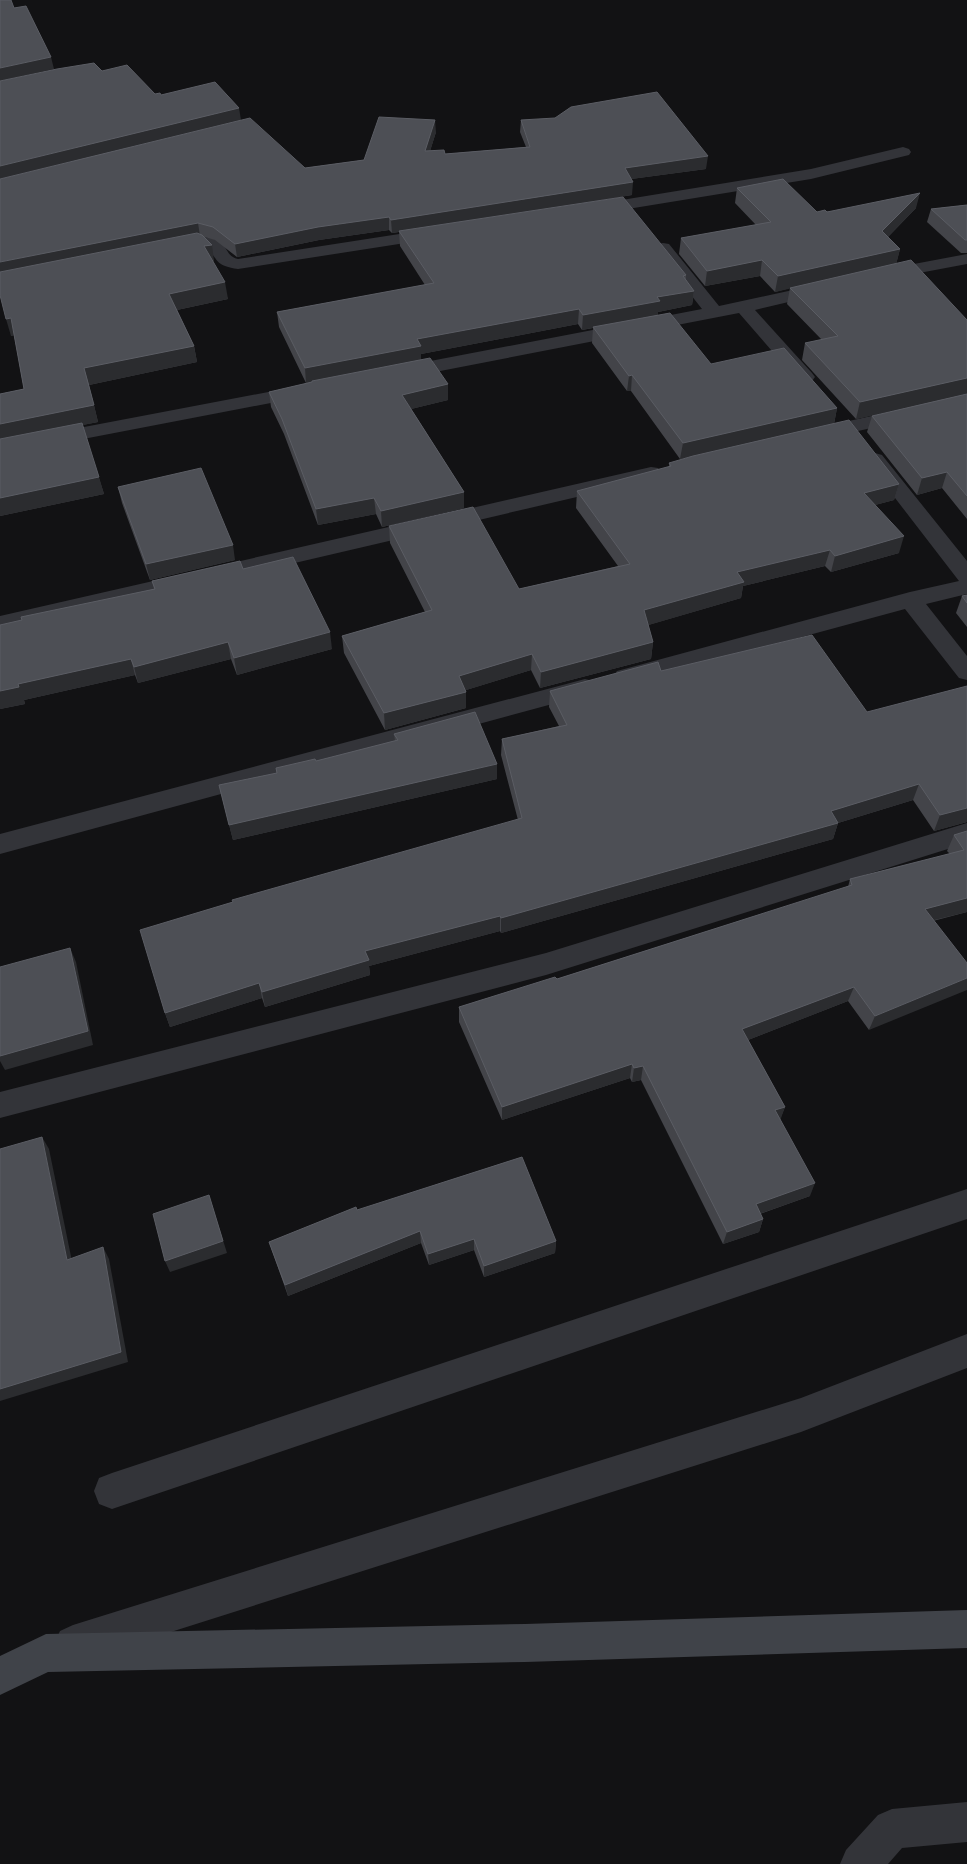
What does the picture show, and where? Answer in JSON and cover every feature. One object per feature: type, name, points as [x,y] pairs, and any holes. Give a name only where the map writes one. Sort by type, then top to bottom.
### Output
[{"type":"main road","points":[[0,1676],[46,1653],[525,1643],[967,1629]]},
{"type":"street","points":[[579,212],[810,174],[903,152]]},
{"type":"street","points":[[627,204],[640,220]]},
{"type":"street","points":[[162,250],[200,242],[209,243],[216,248],[223,260],[228,263],[238,264],[452,231]]},
{"type":"street","points":[[652,235],[715,313]]},
{"type":"street","points":[[864,279],[967,259]]},
{"type":"street","points":[[382,376],[715,313],[846,283]]},
{"type":"street","points":[[743,307],[818,392]]},
{"type":"street","points":[[0,449],[323,388]]},
{"type":"street","points":[[802,438],[844,420],[967,400]]},
{"type":"street","points":[[844,420],[967,576]]},
{"type":"street","points":[[0,624],[667,469]]},
{"type":"street","points":[[0,844],[910,600],[967,588]]},
{"type":"street","points":[[910,600],[967,672]]},
{"type":"street","points":[[0,1105],[546,964],[967,833]]},
{"type":"street","points":[[112,1490],[967,1204]]},
{"type":"street","points":[[46,1653],[801,1414],[967,1351]]},
{"type":"street","points":[[860,1864],[892,1829],[967,1822]]},
{"type":"building","points":[[0,0],[11,0],[14,8],[26,6],[51,57],[0,68]]},
{"type":"building","points":[[94,63],[102,71],[127,65],[155,94],[160,93],[161,95],[215,82],[239,108],[0,166],[0,81]]},
{"type":"building","points":[[657,92],[708,156],[625,168],[633,182],[391,220],[389,217],[318,227],[235,244],[213,227],[198,223],[0,262],[0,179],[250,118],[305,168],[364,160],[379,117],[435,120],[425,151],[444,150],[445,154],[530,147],[521,120],[555,118],[571,107]]},
{"type":"building","points":[[783,179],[817,212],[825,210],[827,212],[920,193],[882,231],[900,249],[778,276],[762,260],[707,271],[681,238],[771,222],[737,188]]},
{"type":"building","points":[[623,197],[686,275],[683,276],[694,291],[657,297],[660,301],[583,315],[579,309],[417,339],[421,346],[305,368],[277,312],[434,283],[399,231]]},
{"type":"building","points":[[967,205],[967,240],[931,209]]},
{"type":"building","points":[[197,233],[202,235],[212,245],[204,246],[225,282],[169,294],[194,346],[84,368],[94,405],[0,424],[0,394],[24,389],[11,318],[6,319],[0,295],[0,272]]},
{"type":"building","points":[[911,260],[967,320],[967,378],[860,402],[805,343],[838,336],[790,288]]},
{"type":"building","points":[[670,313],[711,364],[784,348],[837,408],[683,443],[632,375],[629,376],[593,327]]},
{"type":"building","points":[[430,358],[448,384],[402,395],[464,492],[381,511],[374,498],[316,509],[282,419],[269,392],[312,381]]},
{"type":"building","points":[[967,394],[967,496],[947,472],[922,478],[872,416]]},
{"type":"building","points":[[849,420],[899,484],[864,493],[904,536],[835,556],[830,550],[737,572],[744,582],[644,610],[653,642],[541,672],[532,654],[459,676],[466,692],[384,713],[342,636],[432,610],[389,526],[473,507],[519,589],[630,564],[577,491],[671,466],[669,463],[693,456]]},
{"type":"building","points":[[82,423],[99,477],[0,498],[0,439]]},
{"type":"building","points":[[201,468],[233,545],[146,564],[118,487]]},
{"type":"building","points":[[293,557],[330,632],[234,658],[228,642],[134,667],[131,659],[18,684],[19,687],[0,691],[0,625],[22,620],[21,617],[155,589],[152,581],[240,561],[243,569]]},
{"type":"building","points":[[967,595],[967,603],[962,596]]},
{"type":"building","points":[[812,635],[867,712],[967,686],[967,808],[940,815],[919,784],[831,811],[838,823],[501,918],[500,916],[365,951],[369,960],[262,992],[259,983],[165,1013],[140,930],[233,902],[232,900],[522,818],[502,739],[567,725],[550,691],[658,662],[661,671]]},
{"type":"building","points":[[475,712],[497,764],[229,825],[219,785],[277,773],[276,768],[315,759],[316,761],[398,740],[394,734]]},
{"type":"building","points":[[967,831],[967,898],[925,909],[967,963],[967,978],[875,1016],[854,987],[742,1029],[785,1107],[775,1110],[815,1183],[756,1204],[763,1219],[727,1232],[643,1066],[634,1068],[632,1064],[502,1107],[459,1007],[555,977],[557,979],[852,885],[850,879],[964,850],[954,835]]},
{"type":"building","points":[[70,948],[88,1031],[0,1056],[0,967]]},
{"type":"building","points":[[42,1137],[67,1260],[103,1247],[121,1352],[0,1389],[0,1149]]},
{"type":"building","points":[[522,1157],[556,1241],[484,1266],[474,1239],[428,1254],[420,1231],[285,1285],[269,1242],[356,1207],[357,1210]]},
{"type":"building","points":[[209,1195],[223,1241],[165,1261],[153,1214]]}]
